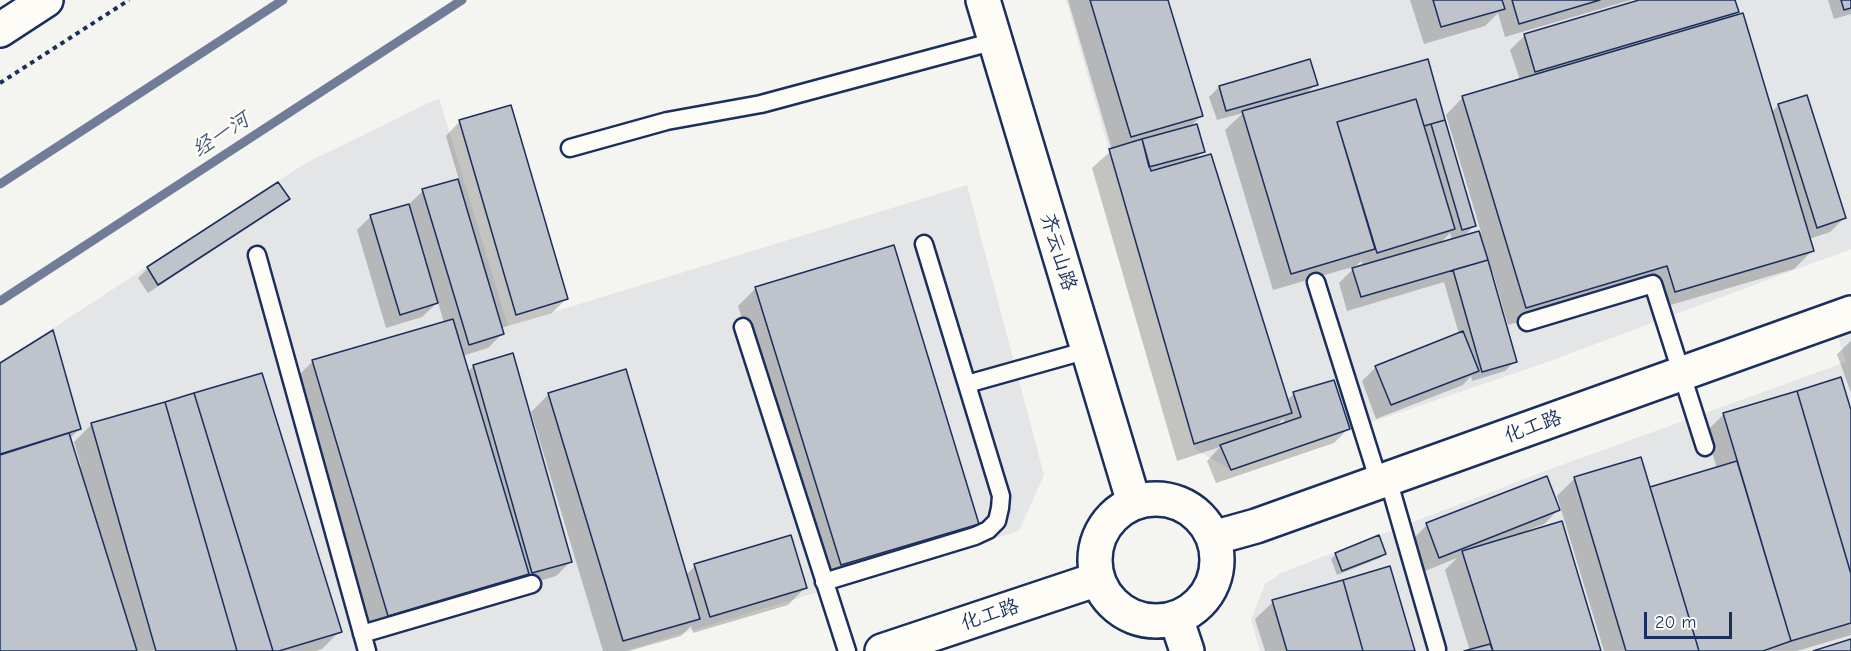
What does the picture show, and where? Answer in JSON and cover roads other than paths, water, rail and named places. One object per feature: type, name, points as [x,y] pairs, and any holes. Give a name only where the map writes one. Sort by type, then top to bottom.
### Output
[{"type":"street","points":[[0,30],[46,0]]},
{"type":"street","name":"齐云山路","points":[[983,0],[1134,503]]},
{"type":"street","name":"化工路","points":[[1213,538],[1256,526],[1851,313]]},
{"type":"street","points":[[1162,500],[1189,508],[1204,522],[1213,538],[1217,554],[1212,586],[1203,600],[1176,618],[1156,621],[1135,617],[1113,602],[1098,579],[1095,564],[1101,534],[1109,521],[1134,503],[1162,500]]},
{"type":"street","name":"化工路","points":[[882,651],[1098,579]]},
{"type":"street","points":[[1176,618],[1187,651]]},
{"type":"lane","points":[[570,148],[667,121],[760,104],[995,41]]},
{"type":"lane","points":[[824,582],[975,536],[988,530],[996,520],[1001,496],[924,244]]},
{"type":"lane","points":[[257,255],[367,651]]},
{"type":"lane","points":[[1316,282],[1437,649]]},
{"type":"lane","points":[[1527,322],[1653,284],[1705,447]]},
{"type":"lane","points":[[743,327],[847,651]]},
{"type":"lane","points":[[967,384],[1088,350]]},
{"type":"lane","points":[[362,634],[532,584]]},
{"type":"waterway","name":"经一河","points":[[0,184],[283,0]]},
{"type":"waterway","name":"经一河","points":[[0,301],[462,0]]}]
